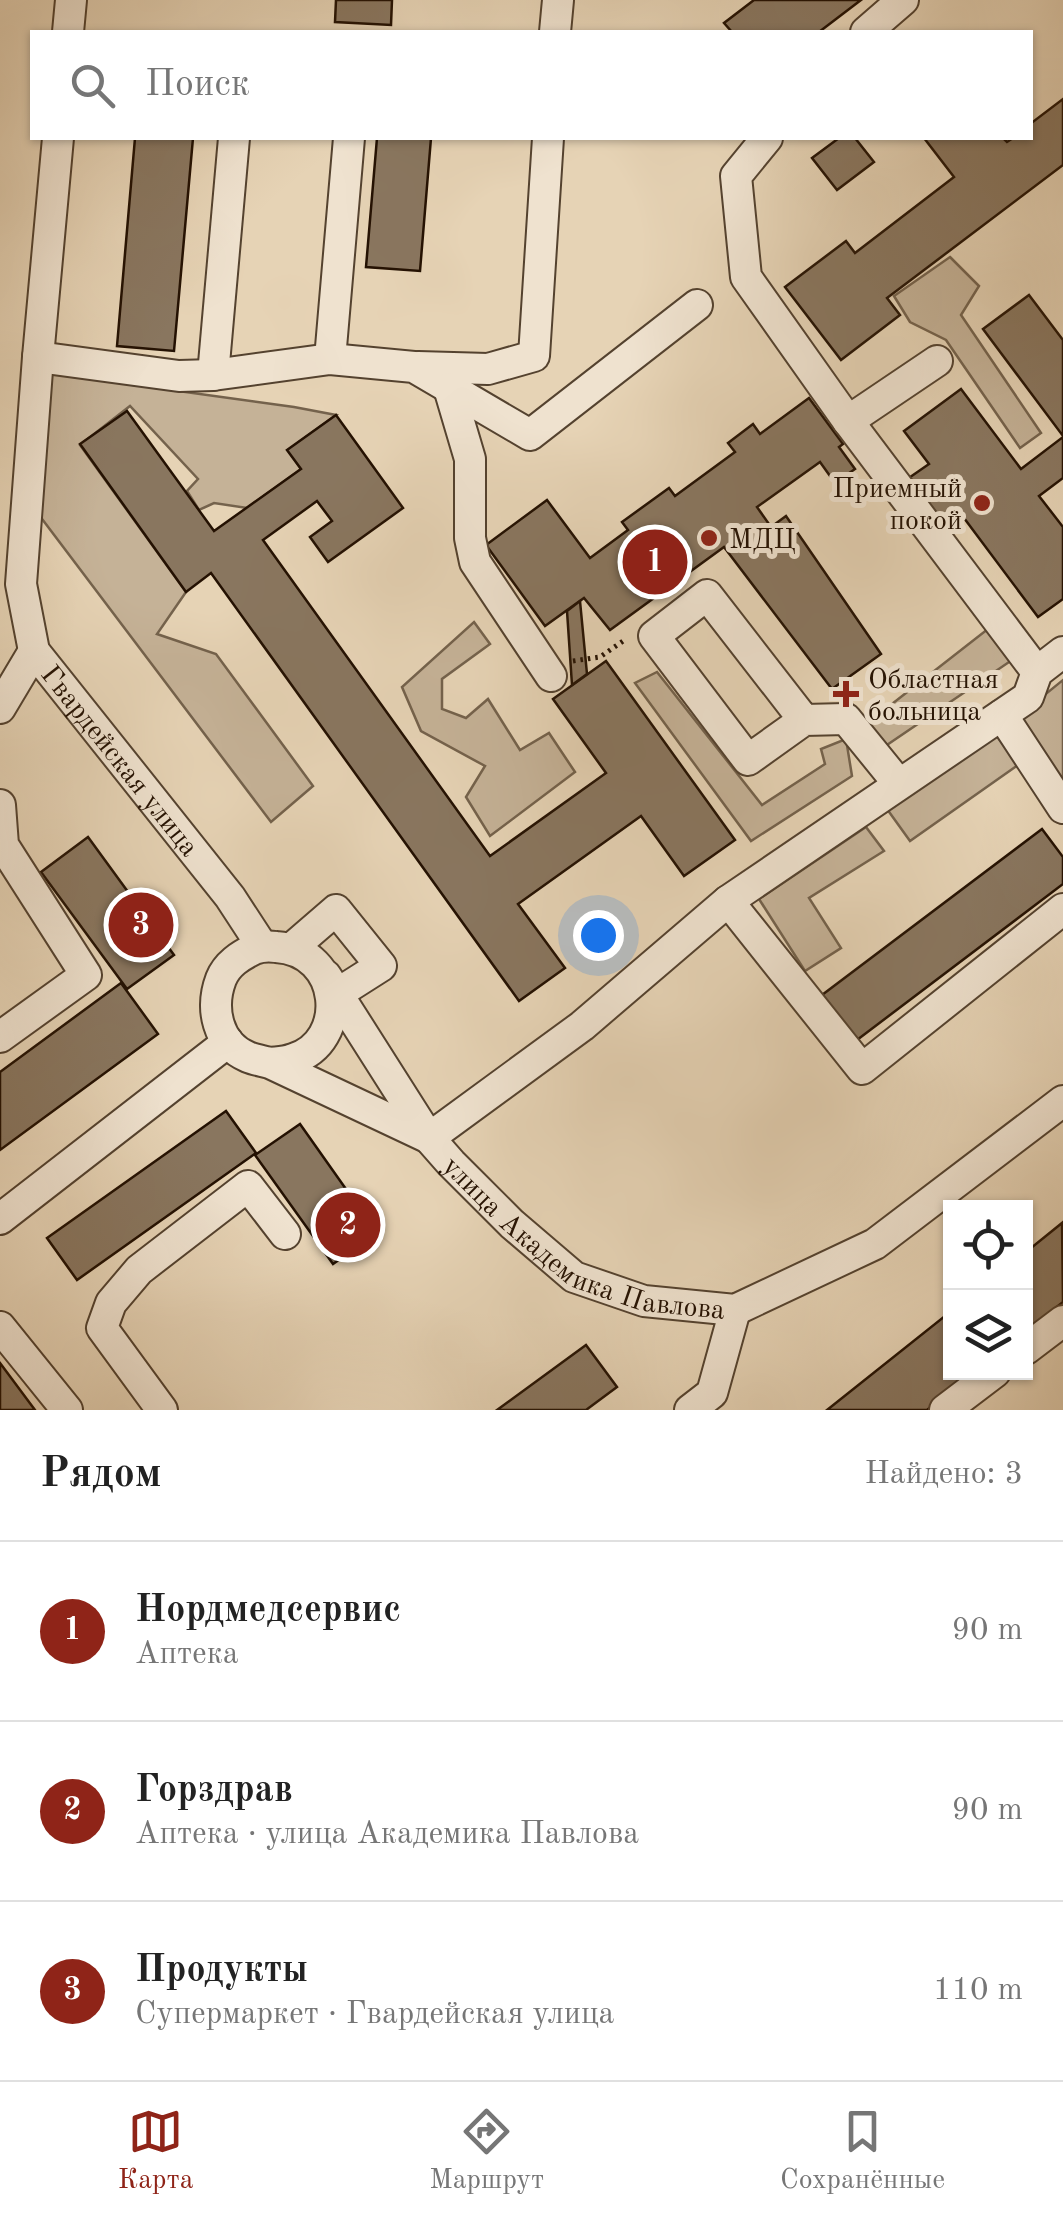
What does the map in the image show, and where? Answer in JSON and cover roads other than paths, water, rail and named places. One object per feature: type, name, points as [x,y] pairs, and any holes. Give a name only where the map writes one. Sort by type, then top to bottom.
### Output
[{"type":"street","points":[[68,30],[71,0]]},
{"type":"street","points":[[555,30],[558,0]]},
{"type":"street","points":[[868,30],[903,0]]},
{"type":"street","name":"Гвардейская улица","points":[[58,140],[20,584],[34,651],[230,897],[277,947]]},
{"type":"street","points":[[213,374],[234,140]]},
{"type":"street","points":[[330,359],[349,140]]},
{"type":"street","points":[[38,357],[179,376],[330,359],[488,369],[534,356],[548,140]]},
{"type":"street","points":[[765,140],[736,176],[746,277],[848,422],[1037,672]]},
{"type":"street","points":[[414,367],[530,434],[697,305]]},
{"type":"street","points":[[848,422],[938,361]]},
{"type":"street","points":[[450,388],[470,459],[470,538],[475,562],[548,671]]},
{"type":"street","points":[[804,720],[707,596],[654,636],[748,760],[804,720],[846,719],[898,783]]},
{"type":"street","points":[[0,708],[34,651]]},
{"type":"street","points":[[331,985],[381,966],[336,910],[277,947],[240,955],[224,971],[215,996],[216,1020],[228,1042],[246,1057],[270,1063],[430,1138],[582,1026],[728,901],[1028,697],[1037,672],[1063,652]]},
{"type":"street","points":[[1002,715],[1063,808]]},
{"type":"street","points":[[0,805],[3,846],[86,975],[0,1037]]},
{"type":"street","points":[[728,901],[862,1069],[1063,909]]},
{"type":"street","points":[[270,1063],[296,1059],[316,1046],[328,1028],[333,1002],[331,985],[312,960],[277,947]]},
{"type":"street","name":"улица Академика Павлова","points":[[331,985],[430,1138],[512,1224],[574,1277],[644,1301],[736,1310],[876,1244],[1063,1101]]},
{"type":"street","points":[[4,1208],[228,1042]]},
{"type":"street","points":[[162,1410],[102,1328],[111,1303],[139,1270],[248,1186],[285,1234]]},
{"type":"street","points":[[690,1410],[712,1393],[736,1310]]},
{"type":"street","points":[[1033,1344],[1063,1321]]},
{"type":"street","points":[[0,1327],[67,1410]]},
{"type":"street","points":[[944,1410],[983,1380]]},
{"type":"place","name":"Приемный покой","points":[[982,503]]},
{"type":"place","name":"МДЦ","points":[[709,538]]},
{"type":"place","name":"Нордмедсервис","points":[[655,562]]},
{"type":"place","name":"Областная больница","points":[[846,694]]},
{"type":"place","name":"Продукты","points":[[141,925]]},
{"type":"place","name":"Горздрав","points":[[348,1225]]}]
